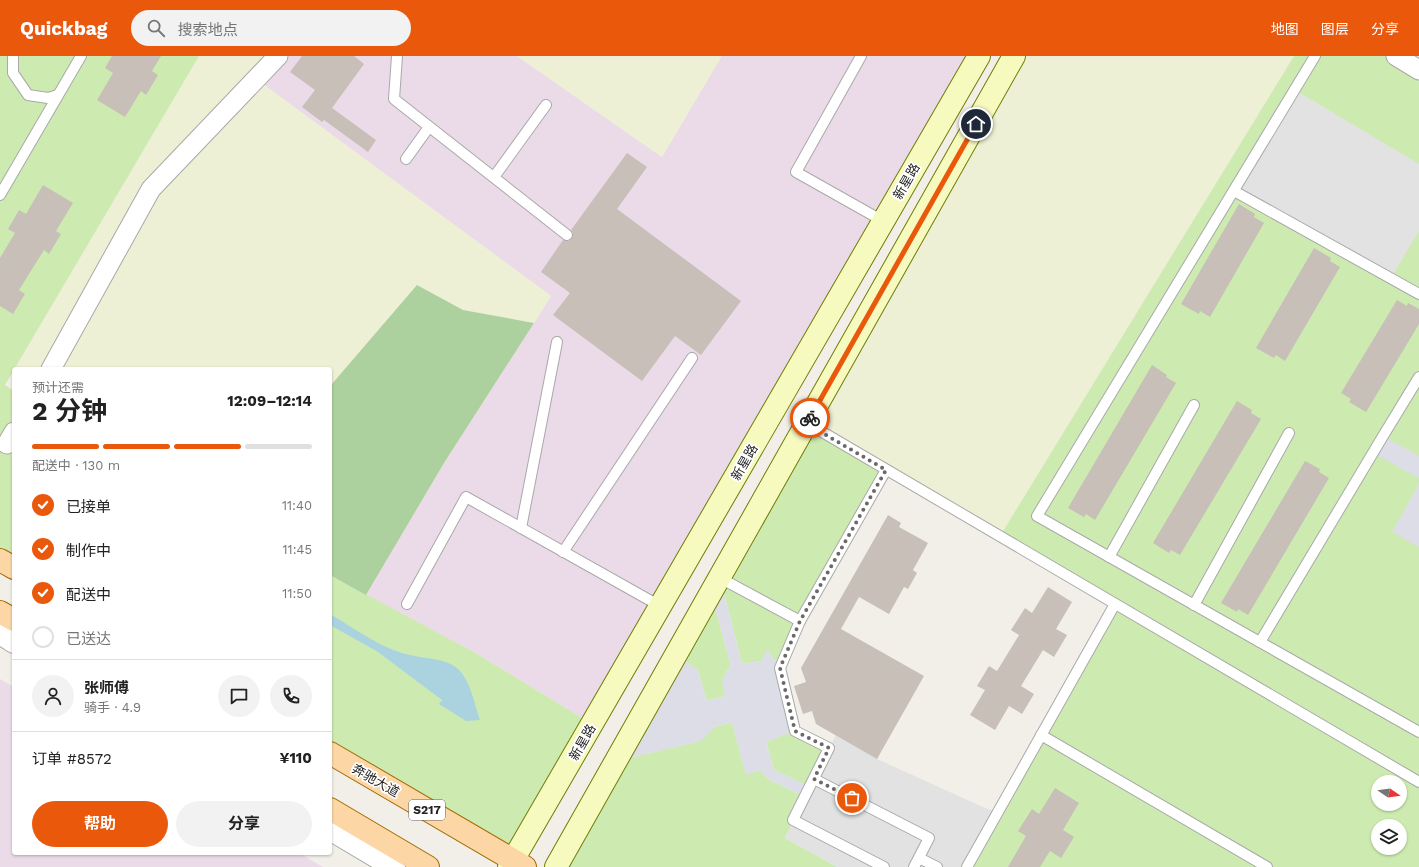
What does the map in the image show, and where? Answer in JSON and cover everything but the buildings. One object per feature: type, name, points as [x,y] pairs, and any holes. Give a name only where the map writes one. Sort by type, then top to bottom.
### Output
[{"type":"main road","name":"新星路","points":[[516,865],[660,606],[979,56]]},
{"type":"main road","points":[[556,867],[1014,56]]},
{"type":"main road","points":[[0,560],[12,567]]},
{"type":"main road","points":[[0,612],[12,619]]},
{"type":"main road","name":"奔驰大道","points":[[332,754],[516,865]]},
{"type":"main road","points":[[332,810],[428,867]]},
{"type":"street","points":[[52,367],[151,189],[278,56]]},
{"type":"street","points":[[1396,56],[1419,70]]},
{"type":"street","points":[[0,633],[12,641]]},
{"type":"street","points":[[332,830],[394,867]]},
{"type":"lane","points":[[14,56],[13,73],[28,95],[48,98],[58,95]]},
{"type":"lane","points":[[0,195],[81,56]]},
{"type":"lane","points":[[397,56],[394,99],[567,235]]},
{"type":"lane","points":[[861,56],[796,172],[883,221]]},
{"type":"lane","points":[[1315,56],[1037,516],[1419,732]]},
{"type":"lane","points":[[494,178],[546,105]]},
{"type":"lane","points":[[406,159],[429,126]]},
{"type":"lane","points":[[1234,190],[1419,294]]},
{"type":"lane","points":[[521,528],[557,342]]},
{"type":"lane","points":[[563,552],[692,358]]},
{"type":"lane","points":[[1260,642],[1419,377]]},
{"type":"lane","points":[[1109,557],[1194,405]]},
{"type":"lane","points":[[807,424],[1419,782]]},
{"type":"lane","points":[[1194,605],[1289,433]]},
{"type":"lane","points":[[884,867],[793,820],[829,748],[795,731],[780,668],[800,621],[886,470]]},
{"type":"lane","points":[[407,604],[466,497],[660,606]]},
{"type":"lane","points":[[720,578],[800,621]]},
{"type":"lane","points":[[967,867],[1115,604]]},
{"type":"lane","points":[[1041,735],[1266,867]]},
{"type":"lane","points":[[814,779],[929,838],[914,867]]},
{"type":"lane","points":[[919,858],[937,867]]},
{"type":"shaded area","points":[[278,56],[517,56],[662,157],[721,56],[979,56],[592,724],[474,652],[366,595],[444,463],[551,296],[256,79]]},
{"type":"shaded area","points":[[1295,90],[1419,164],[1419,231],[1391,278],[1234,191]]},
{"type":"shaded area","points":[[1383,436],[1419,456],[1419,478],[1373,453]]},
{"type":"shaded area","points":[[1419,484],[1419,547],[1392,532]]},
{"type":"shaded area","points":[[720,578],[742,664],[761,661],[767,649],[780,668],[795,731],[766,742],[774,770],[810,787],[805,797],[770,780],[760,770],[746,775],[732,722],[714,727],[701,741],[616,761],[677,654],[698,671],[707,701],[725,696],[722,682],[726,672],[731,666],[711,592]]},
{"type":"shaded area","points":[[0,679],[12,686],[12,855],[302,855],[323,867],[0,867]]},
{"type":"shaded area","points":[[836,735],[877,759],[985,808],[998,812],[967,867],[837,867],[785,838]]},
{"type":"green space","points":[[0,56],[199,56],[16,367],[12,367],[12,373],[5,385],[12,390],[12,567],[0,560]]},
{"type":"green space","points":[[199,56],[278,56],[256,79],[551,296],[534,323],[463,310],[417,285],[332,437],[332,367],[16,367]]},
{"type":"green space","points":[[517,56],[722,56],[662,157]]},
{"type":"green space","points":[[1014,56],[1294,56],[1000,536],[807,423]]},
{"type":"green space","points":[[1294,56],[1396,56],[1419,70],[1419,867],[967,867],[1115,604],[1000,536]]},
{"type":"green space","points":[[417,285],[463,310],[534,323],[444,463],[366,595],[332,576],[332,384]]},
{"type":"green space","points":[[807,423],[886,470],[780,668],[761,661],[742,664],[720,578]]},
{"type":"green space","points":[[332,576],[474,652],[592,724],[513,860],[332,754]]},
{"type":"green space","points":[[711,592],[731,666],[726,672],[725,696],[707,701],[698,671],[677,654]]},
{"type":"green space","points":[[732,722],[746,774],[760,770],[770,780],[805,797],[785,838],[837,867],[556,867],[616,761],[700,741],[714,727]]},
{"type":"green space","points":[[795,731],[829,748],[810,787],[774,770],[766,741]]},
{"type":"water","points":[[332,615],[371,639],[392,649],[415,656],[443,661],[454,666],[466,680],[472,693],[480,720],[466,721],[439,704],[442,700],[378,652],[332,626]]},
{"type":"way so far","points":[[810,418],[807,424],[886,470],[800,621],[780,668],[795,731],[829,748],[814,779],[852,798]]},
{"type":"route","points":[[810,418],[976,124]]}]
